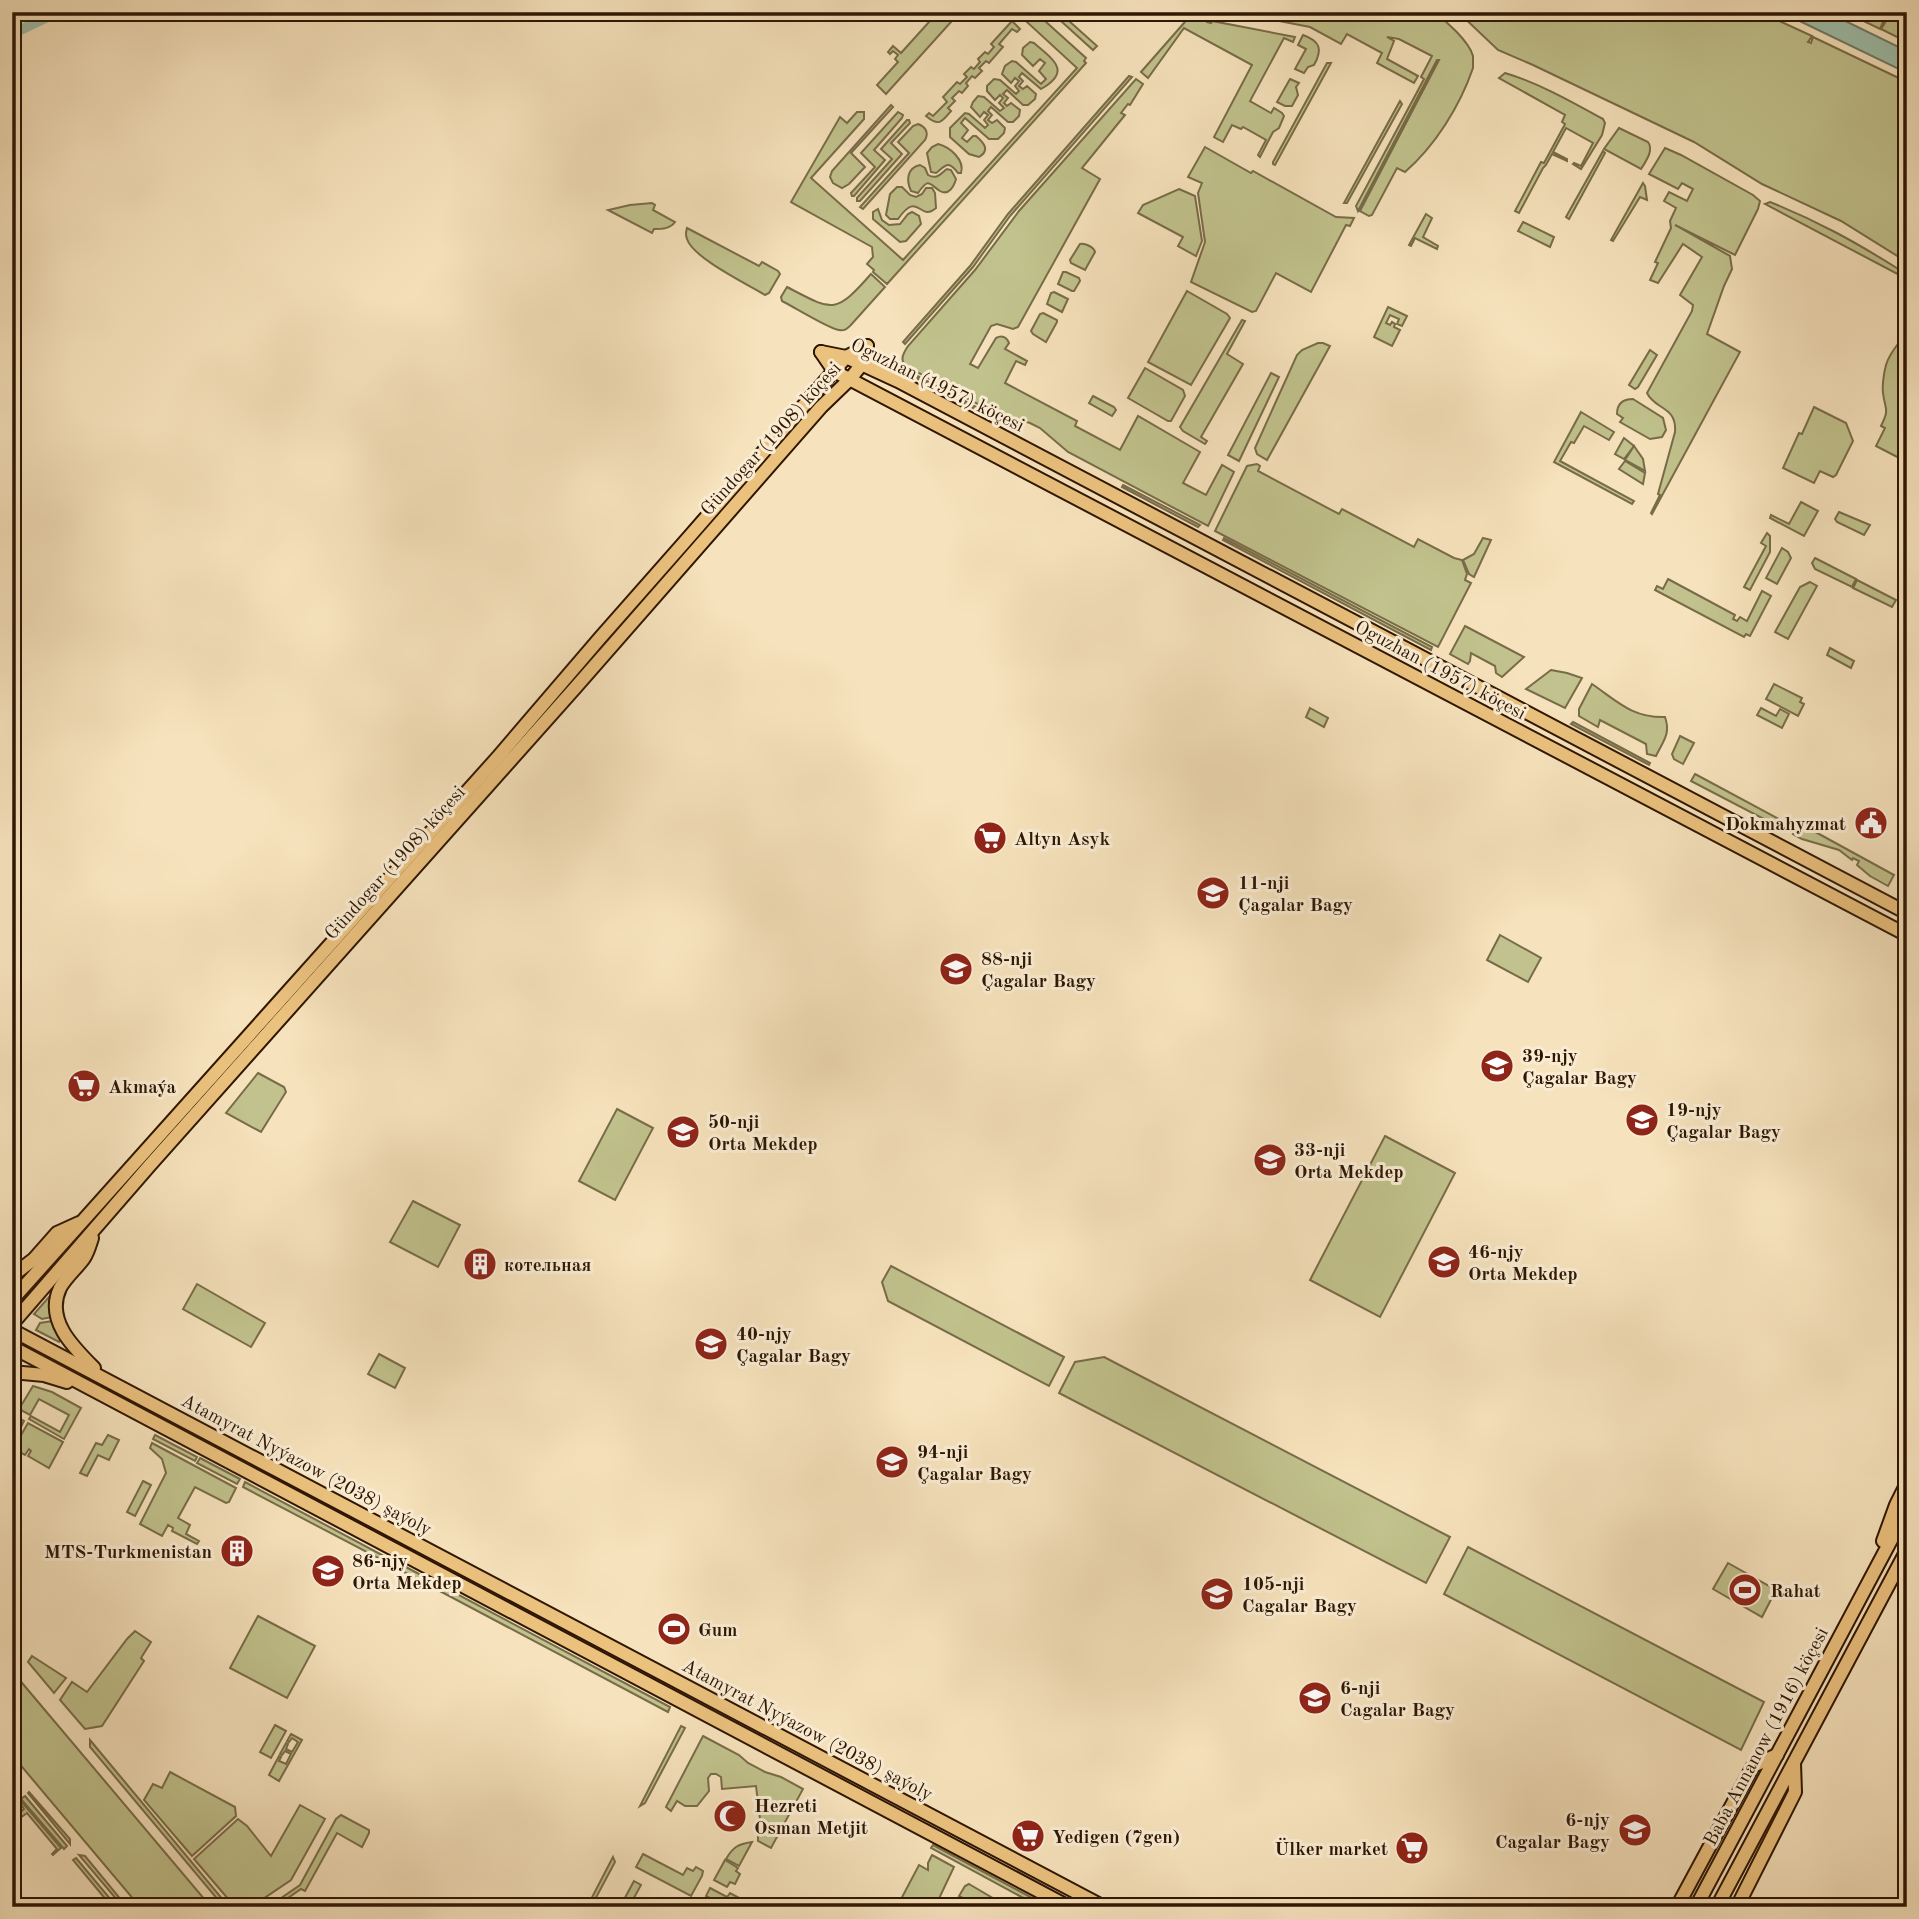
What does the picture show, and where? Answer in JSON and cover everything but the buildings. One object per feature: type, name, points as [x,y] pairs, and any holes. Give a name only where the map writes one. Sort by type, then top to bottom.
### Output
[{"type":"main road","name":"Gündogar (1908) köçesi","points":[[12,1300],[82,1221],[382,896],[566,698],[821,407],[850,379],[862,364],[867,346],[846,356],[600,638],[382,896],[12,1324]]},
{"type":"main road","name":"Oguzhan (1957) köçesi","points":[[1907,913],[862,364],[846,356],[821,352],[834,371],[1907,935]]},
{"type":"main road","points":[[12,1276],[34,1259],[57,1233],[82,1221]]},
{"type":"main road","points":[[95,1229],[85,1256],[60,1289],[56,1309],[65,1337],[104,1378]]},
{"type":"main road","name":"Atamyrat Nyýazow (2038) şaýoly","points":[[12,1330],[1104,1907]]},
{"type":"main road","name":"Atamyrat Nyýazow (2038) şaýoly","points":[[12,1347],[1069,1907]]},
{"type":"main road","points":[[12,1372],[44,1375],[95,1391]]},
{"type":"main road","points":[[1867,1584],[1896,1504],[1907,1483]]},
{"type":"main road","name":"Baba Annanow (1916) köçesi","points":[[1696,1907],[1907,1510]]},
{"type":"main road","name":"Baba Annanow (1916) köçesi","points":[[1717,1907],[1907,1549]]},
{"type":"main road","points":[[1884,1591],[1907,1564]]},
{"type":"main road","points":[[1677,1907],[1753,1766],[1777,1755]]},
{"type":"main road","points":[[1737,1907],[1795,1792],[1794,1760]]},
{"type":"green space","points":[[938,12],[960,12],[886,94],[877,85],[898,62],[895,59],[898,55],[893,51],[890,54],[888,52],[893,46],[901,53]]},
{"type":"green space","points":[[1016,12],[1035,12],[1086,58],[1086,63],[887,284],[867,264],[873,257],[872,247],[791,202],[840,117],[847,123],[857,112],[864,112],[864,119],[811,178],[903,260],[1077,68]]},
{"type":"green space","points":[[1051,12],[1059,12],[1097,46],[1093,50]]},
{"type":"green space","points":[[1232,12],[1434,12],[1467,44],[1473,56],[1473,68],[1454,111],[1436,138],[1405,172],[1397,168],[1369,216],[1360,211],[1439,60],[1358,211],[1356,206],[1424,79],[1421,77],[1432,56],[1399,39],[1387,37],[1394,41],[1387,59],[1418,76],[1414,83],[1377,63],[1382,53],[1347,34],[1341,44],[1310,27]]},
{"type":"green space","points":[[1458,12],[1760,12],[1812,36],[1808,42],[1811,43],[1813,37],[1907,82],[1907,262],[1841,221],[1762,184],[1694,142],[1498,50]]},
{"type":"green space","points":[[1845,12],[1907,12],[1907,42],[1881,29],[1885,23],[1883,22],[1880,29]]},
{"type":"green space","points":[[1191,15],[1211,23],[1212,21],[1295,37],[1293,42],[1284,38],[1250,101],[1271,113],[1274,108],[1284,116],[1260,157],[1258,155],[1266,140],[1243,127],[1241,129],[1232,125],[1223,142],[1214,137],[1252,65],[1184,28],[1148,78],[1141,72]]},
{"type":"green space","points":[[1012,21],[1020,29],[1017,32],[1012,29],[999,44],[1003,47],[989,63],[986,61],[979,68],[982,71],[975,78],[972,76],[962,93],[959,91],[952,98],[955,101],[948,108],[951,111],[945,118],[937,122],[926,116],[929,113],[933,116],[947,102],[943,97],[957,82],[960,84],[967,77],[964,74],[971,67],[974,69],[985,52],[988,54],[994,47],[991,44]]},
{"type":"green space","points":[[1303,35],[1313,40],[1319,50],[1314,65],[1308,67],[1304,73],[1295,69],[1306,49],[1298,45]]},
{"type":"green space","points":[[1030,42],[1053,60],[1058,71],[1056,76],[1041,89],[1022,73],[1019,77],[1023,81],[1019,86],[1023,89],[1027,86],[1036,94],[1035,99],[1028,105],[1023,105],[1007,90],[1003,94],[1008,98],[1004,103],[1007,106],[1011,103],[1020,110],[1019,116],[1013,122],[1008,122],[991,107],[988,111],[992,115],[988,120],[992,123],[997,120],[1005,128],[998,139],[989,139],[965,118],[961,123],[968,130],[962,138],[967,142],[976,136],[985,149],[979,157],[969,154],[950,137],[950,128],[965,113],[985,128],[988,125],[984,120],[988,115],[984,112],[980,117],[971,107],[978,96],[984,97],[1000,111],[1004,108],[999,103],[1003,98],[1000,95],[995,100],[987,91],[987,86],[994,79],[1000,80],[1016,94],[1019,91],[1015,86],[1019,81],[1015,78],[1011,83],[1002,74],[1005,66],[1012,61],[1016,62],[1041,84],[1046,79],[1039,71],[1045,63],[1040,59],[1033,66],[1022,55],[1023,48]]},
{"type":"green space","points":[[1327,63],[1331,63],[1275,165],[1273,164],[1273,162]]},
{"type":"green space","points":[[1505,73],[1555,93],[1603,119],[1605,123],[1602,135],[1581,169],[1573,164],[1581,166],[1593,143],[1566,128],[1553,152],[1567,161],[1552,154],[1519,213],[1515,211],[1564,126],[1562,122],[1565,115],[1499,78]]},
{"type":"green space","points":[[1129,76],[1132,77],[1010,216],[973,267],[905,344],[903,342],[970,266],[1008,214]]},
{"type":"green space","points":[[1136,79],[1143,84],[1130,105],[1121,113],[1125,115],[1082,168],[1100,179],[1018,327],[1013,329],[997,324],[991,326],[970,364],[978,368],[996,338],[1004,337],[1009,343],[1005,349],[1027,361],[1025,365],[1016,361],[1005,383],[1077,421],[1075,426],[1120,450],[1138,416],[1200,452],[1183,483],[1206,495],[1222,465],[1234,472],[1208,526],[1068,452],[1040,428],[995,413],[909,368],[903,361],[908,346],[975,270],[1019,211]]},
{"type":"green space","points":[[1290,79],[1299,83],[1296,87],[1298,95],[1292,106],[1285,106],[1277,102]]},
{"type":"green space","points":[[1400,101],[1402,104],[1347,203],[1344,203]]},
{"type":"green space","points":[[891,105],[893,107],[851,153],[865,167],[842,188],[833,183],[830,177],[832,171]]},
{"type":"green space","points":[[898,112],[903,115],[902,118],[874,150],[885,160],[852,196],[851,193],[875,167],[861,153]]},
{"type":"green space","points":[[907,120],[910,123],[891,143],[902,154],[860,201],[857,201],[892,159],[881,149]]},
{"type":"green space","points":[[918,124],[926,130],[925,140],[863,209],[860,207],[909,153],[898,142]]},
{"type":"green space","points":[[1619,128],[1650,145],[1650,152],[1641,169],[1604,149]]},
{"type":"green space","points":[[938,144],[956,155],[961,163],[961,173],[949,165],[936,173],[931,172],[927,153]]},
{"type":"green space","points":[[1205,147],[1336,217],[1354,218],[1350,226],[1346,225],[1311,292],[1276,273],[1256,311],[1252,312],[1191,282],[1205,242],[1198,193],[1202,183],[1188,177]]},
{"type":"green space","points":[[1665,148],[1760,201],[1735,255],[1675,225],[1730,256],[1732,269],[1707,334],[1740,352],[1652,514],[1660,495],[1658,494],[1675,424],[1673,417],[1647,393],[1692,311],[1693,305],[1680,295],[1702,257],[1683,244],[1658,283],[1650,280],[1676,208],[1664,201],[1669,192],[1687,201],[1693,189],[1682,183],[1678,189],[1649,174]]},
{"type":"green space","points":[[1603,151],[1605,153],[1569,219],[1566,217]]},
{"type":"green space","points":[[920,165],[928,175],[934,177],[947,169],[951,170],[956,179],[952,187],[943,192],[927,183],[918,193],[911,191],[909,175],[912,169]]},
{"type":"green space","points":[[1643,183],[1647,200],[1640,197],[1613,241],[1611,240]]},
{"type":"green space","points":[[897,187],[902,187],[916,197],[926,188],[932,188],[936,208],[926,212],[915,206],[910,207],[898,219],[890,219],[886,215],[890,194]]},
{"type":"green space","points":[[1179,189],[1195,196],[1202,241],[1196,256],[1178,246],[1183,237],[1138,213],[1143,205]]},
{"type":"green space","points":[[1770,202],[1853,242],[1900,270],[1907,275],[1907,279],[1765,204]]},
{"type":"green space","points":[[630,205],[655,205],[653,210],[675,222],[666,228],[654,229],[652,233],[608,210]]},
{"type":"green space","points":[[878,209],[882,220],[889,225],[900,224],[912,212],[919,216],[921,224],[906,241],[900,242],[873,219],[873,212]]},
{"type":"green space","points":[[1426,214],[1432,218],[1423,237],[1438,246],[1437,249],[1415,238],[1411,246],[1409,245]]},
{"type":"green space","points":[[1523,222],[1554,237],[1550,247],[1518,231]]},
{"type":"green space","points":[[687,228],[759,266],[762,262],[778,271],[780,274],[769,293],[765,295],[699,254],[687,239]]},
{"type":"green space","points":[[1080,244],[1093,248],[1095,252],[1085,270],[1070,260]]},
{"type":"green space","points":[[1063,272],[1079,278],[1074,291],[1058,284]]},
{"type":"green space","points":[[871,274],[885,287],[844,330],[828,326],[782,301],[781,297],[787,287],[814,301],[833,305],[849,297]]},
{"type":"green space","points":[[1187,291],[1230,318],[1191,385],[1148,362]]},
{"type":"green space","points":[[1054,292],[1068,299],[1062,312],[1047,304]]},
{"type":"green space","points":[[1388,307],[1407,316],[1402,326],[1397,324],[1399,319],[1390,315],[1386,323],[1390,325],[1392,322],[1394,327],[1400,330],[1392,346],[1374,337]]},
{"type":"green space","points":[[1043,313],[1057,320],[1046,342],[1031,331]]},
{"type":"green space","points":[[1242,320],[1245,321],[1227,354],[1243,364],[1201,437],[1207,441],[1205,444],[1180,427]]},
{"type":"green space","points":[[1907,331],[1907,462],[1876,446],[1885,428],[1881,426],[1886,412],[1883,379],[1886,365]]},
{"type":"green space","points":[[1318,343],[1330,346],[1267,460],[1257,454],[1255,448],[1297,355]]},
{"type":"green space","points":[[1650,350],[1657,355],[1635,389],[1629,385]]},
{"type":"green space","points":[[1145,368],[1183,390],[1185,396],[1171,421],[1128,398]]},
{"type":"green space","points":[[908,371],[993,416],[992,418],[907,373]]},
{"type":"green space","points":[[1271,373],[1279,377],[1239,461],[1228,455]]},
{"type":"green space","points":[[1093,396],[1114,407],[1116,410],[1112,416],[1089,403]]},
{"type":"green space","points":[[1633,399],[1663,418],[1666,430],[1662,437],[1650,439],[1620,422],[1623,418],[1617,414],[1619,405]]},
{"type":"green space","points":[[1814,407],[1846,423],[1853,441],[1836,475],[1833,477],[1820,471],[1814,483],[1783,468]]},
{"type":"green space","points":[[1581,412],[1614,432],[1609,440],[1584,426],[1560,461],[1634,501],[1632,504],[1554,462]]},
{"type":"green space","points":[[1624,438],[1634,446],[1624,459],[1615,454]]},
{"type":"green space","points":[[1634,446],[1643,459],[1645,471],[1625,460]]},
{"type":"green space","points":[[1625,461],[1645,473],[1643,484],[1619,469]]},
{"type":"green space","points":[[1247,466],[1260,466],[1258,471],[1339,514],[1342,509],[1414,547],[1418,539],[1462,560],[1467,574],[1465,580],[1471,583],[1438,647],[1215,531]]},
{"type":"green space","points":[[1123,485],[1200,525],[1198,527],[1122,487]]},
{"type":"green space","points":[[1801,502],[1818,511],[1804,536],[1770,518],[1771,515],[1789,524]]},
{"type":"green space","points":[[1839,512],[1870,525],[1864,535],[1837,522],[1835,519]]},
{"type":"green space","points":[[1767,533],[1770,536],[1770,552],[1750,590],[1744,587],[1766,546],[1761,543]]},
{"type":"green space","points":[[1224,538],[1432,647],[1431,650],[1223,540]]},
{"type":"green space","points":[[1483,538],[1491,540],[1474,577],[1469,574],[1463,560],[1474,554]]},
{"type":"green space","points":[[1782,548],[1791,558],[1777,584],[1766,578]]},
{"type":"green space","points":[[1815,558],[1856,579],[1852,587],[1815,569],[1812,563]]},
{"type":"green space","points":[[1668,579],[1735,615],[1733,619],[1737,621],[1740,617],[1747,621],[1762,591],[1771,596],[1750,636],[1746,634],[1744,637],[1655,590],[1657,586],[1663,589]]},
{"type":"green space","points":[[1857,580],[1896,600],[1892,607],[1853,588]]},
{"type":"green space","points":[[1810,582],[1817,586],[1788,639],[1775,632],[1800,587]]},
{"type":"green space","points":[[1465,626],[1524,657],[1502,677],[1496,673],[1495,666],[1471,653],[1468,664],[1450,654]]},
{"type":"green space","points":[[1830,648],[1854,661],[1851,668],[1827,655]]},
{"type":"green space","points":[[1551,670],[1582,678],[1565,708],[1526,689]]},
{"type":"green space","points":[[1592,684],[1634,711],[1653,717],[1665,717],[1667,733],[1656,756],[1647,754],[1646,744],[1600,720],[1598,727],[1579,716],[1579,709]]},
{"type":"green space","points":[[1774,684],[1802,698],[1800,702],[1804,704],[1798,716],[1766,699]]},
{"type":"green space","points":[[1310,708],[1328,718],[1324,727],[1306,717]]},
{"type":"green space","points":[[1761,708],[1776,716],[1780,709],[1789,714],[1782,728],[1757,715]]},
{"type":"green space","points":[[1573,722],[1650,763],[1649,765],[1571,724]]},
{"type":"green space","points":[[1680,736],[1694,743],[1683,764],[1674,759],[1672,754]]},
{"type":"green space","points":[[1695,774],[1788,824],[1785,830],[1691,781]]},
{"type":"green space","points":[[1799,823],[1894,875],[1888,886],[1857,865],[1859,861],[1853,858],[1852,860],[1839,850],[1793,834]]},
{"type":"green space","points":[[1500,935],[1541,958],[1528,982],[1487,960]]},
{"type":"green space","points":[[258,1073],[284,1087],[286,1092],[261,1132],[226,1113]]},
{"type":"green space","points":[[617,1109],[653,1128],[615,1200],[579,1181]]},
{"type":"green space","points":[[1385,1136],[1455,1173],[1380,1317],[1310,1280]]},
{"type":"green space","points":[[413,1201],[460,1225],[438,1267],[390,1242]]},
{"type":"green space","points":[[891,1266],[1064,1357],[1049,1386],[888,1301],[882,1282]]},
{"type":"green space","points":[[197,1284],[265,1323],[251,1347],[183,1309]]},
{"type":"green space","points":[[52,1297],[52,1317],[42,1319],[34,1314]]},
{"type":"green space","points":[[52,1321],[61,1338],[59,1342],[36,1330],[40,1323]]},
{"type":"green space","points":[[379,1354],[405,1368],[395,1388],[368,1374]]},
{"type":"green space","points":[[1104,1357],[1450,1537],[1426,1583],[1059,1393],[1075,1362]]},
{"type":"green space","points":[[33,1386],[52,1392],[81,1408],[64,1439],[29,1419],[31,1416],[60,1432],[69,1415],[39,1399],[30,1415],[19,1409]]},
{"type":"green space","points":[[20,1419],[24,1421],[14,1441],[17,1442],[28,1423],[63,1442],[49,1468],[28,1456],[31,1451],[29,1449],[25,1455],[12,1448],[12,1422]]},
{"type":"green space","points":[[108,1435],[119,1440],[109,1460],[98,1455],[87,1476],[80,1473],[96,1443],[102,1445]]},
{"type":"green space","points":[[155,1435],[197,1457],[195,1461],[153,1439]]},
{"type":"green space","points":[[152,1443],[236,1488],[226,1503],[195,1487],[178,1518],[190,1525],[186,1534],[199,1541],[197,1544],[172,1531],[173,1528],[168,1525],[162,1536],[140,1524],[166,1473],[162,1459],[150,1448]]},
{"type":"green space","points":[[200,1458],[240,1479],[237,1484],[197,1463]]},
{"type":"green space","points":[[143,1481],[151,1485],[135,1516],[127,1512]]},
{"type":"green space","points":[[245,1482],[382,1555],[380,1559],[243,1487]]},
{"type":"green space","points":[[1468,1547],[1764,1702],[1741,1750],[1444,1594]]},
{"type":"green space","points":[[387,1557],[670,1707],[668,1712],[385,1562]]},
{"type":"green space","name":"Rahat","points":[[1728,1563],[1776,1590],[1762,1617],[1713,1589]]},
{"type":"green space","points":[[258,1616],[315,1646],[287,1698],[230,1668]]},
{"type":"green space","points":[[135,1631],[151,1642],[141,1658],[144,1661],[102,1726],[85,1729],[60,1700],[72,1682],[87,1692]]},
{"type":"green space","points":[[32,1656],[66,1678],[54,1693],[28,1662]]},
{"type":"green space","points":[[12,1671],[211,1907],[140,1907],[12,1755]]},
{"type":"green space","points":[[275,1725],[286,1731],[271,1758],[260,1752]]},
{"type":"green space","points":[[681,1726],[685,1728],[645,1803],[640,1806]]},
{"type":"green space","points":[[291,1734],[302,1740],[279,1781],[269,1775],[279,1756],[279,1761],[286,1764],[291,1754],[285,1751],[280,1754],[286,1743],[286,1749],[292,1752],[298,1742],[292,1738],[287,1741]]},
{"type":"green space","points":[[703,1736],[739,1755],[748,1763],[803,1789],[771,1848],[758,1841],[758,1836],[762,1836],[756,1786],[722,1789],[721,1777],[711,1774],[708,1778],[709,1791],[697,1806],[685,1806],[677,1801],[671,1811],[666,1807]]},
{"type":"green space","points":[[90,1740],[229,1907],[224,1907],[90,1747]]},
{"type":"green space","points":[[170,1772],[235,1807],[236,1816],[192,1856],[144,1800],[153,1784],[162,1788]]},
{"type":"green space","points":[[28,1793],[70,1839],[70,1844]]},
{"type":"green space","points":[[25,1796],[67,1846],[64,1849],[21,1799]]},
{"type":"green space","points":[[21,1801],[61,1848],[53,1855],[57,1849],[27,1813],[12,1824],[12,1819],[24,1809]]},
{"type":"green space","points":[[300,1805],[325,1819],[291,1880],[251,1907],[235,1907],[194,1859],[238,1819],[271,1856]]},
{"type":"green space","points":[[341,1815],[369,1830],[362,1847],[337,1833],[305,1891],[301,1889],[275,1907],[268,1907],[300,1885],[336,1819]]},
{"type":"green space","points":[[752,1842],[739,1866],[726,1859],[736,1847]]},
{"type":"green space","points":[[933,1845],[1049,1907],[1040,1907],[931,1848]]},
{"type":"green space","points":[[643,1854],[683,1875],[687,1868],[693,1871],[696,1867],[703,1871],[691,1896],[636,1867]]},
{"type":"green space","points":[[79,1855],[85,1856],[127,1907],[123,1907]]},
{"type":"green space","points":[[932,1855],[954,1867],[935,1907],[912,1907],[900,1901],[919,1865],[928,1870]]},
{"type":"green space","points":[[613,1857],[615,1862],[591,1907],[587,1907]]},
{"type":"green space","points":[[76,1858],[117,1907],[112,1907],[73,1860]]},
{"type":"green space","points":[[725,1860],[738,1868],[736,1871],[740,1874],[735,1884],[730,1882],[727,1887],[714,1880]]},
{"type":"green space","points":[[634,1881],[641,1885],[629,1907],[620,1907]]},
{"type":"green space","points":[[969,1884],[1008,1907],[979,1907],[959,1896]]},
{"type":"green space","points":[[710,1888],[727,1897],[730,1893],[743,1900],[739,1907],[727,1907],[706,1896]]},
{"type":"shaded area","points":[[1781,12],[1827,12],[1907,51],[1907,73]]},
{"type":"waterway","points":[[12,34],[58,12]]},
{"type":"place","name":"Dokmahyzmat","points":[[1871,823]]},
{"type":"place","name":"Altyn Asyk","points":[[990,838]]},
{"type":"place","name":"11-nji Çagalar Bagy","points":[[1213,893]]},
{"type":"place","name":"88-nji Çagalar Bagy","points":[[956,969]]},
{"type":"place","name":"39-njy Çagalar Bagy","points":[[1497,1066]]},
{"type":"place","name":"Аkmaýa","points":[[84,1086]]},
{"type":"place","name":"19-njy Çagalar Bagy","points":[[1642,1120]]},
{"type":"place","name":"50-nji Orta Mekdep","points":[[683,1132]]},
{"type":"place","name":"33-nji Orta Mekdep","points":[[1270,1160]]},
{"type":"place","name":"46-njy Orta Mekdep","points":[[1444,1262]]},
{"type":"place","name":"котельная","points":[[480,1264]]},
{"type":"place","name":"40-njy Çagalar Bagy","points":[[711,1344]]},
{"type":"place","name":"94-nji Çagalar Bagy","points":[[892,1462]]},
{"type":"place","name":"MTS-Turkmenistan","points":[[237,1551]]},
{"type":"place","name":"86-njy Orta Mekdep","points":[[328,1571]]},
{"type":"place","name":"Rahat","points":[[1745,1590]]},
{"type":"place","name":"105-nji Cagalar Bagy","points":[[1217,1594]]},
{"type":"place","name":"Gum","points":[[674,1629]]},
{"type":"place","name":"6-nji Cagalar Bagy","points":[[1315,1698]]},
{"type":"place","name":"Hezreti Osman Metjit","points":[[730,1816]]},
{"type":"place","name":"6-njy Cagalar Bagy","points":[[1635,1830]]},
{"type":"place","name":"Yedigen (7gen)","points":[[1028,1836]]},
{"type":"place","name":"Ülker market","points":[[1412,1848]]}]
